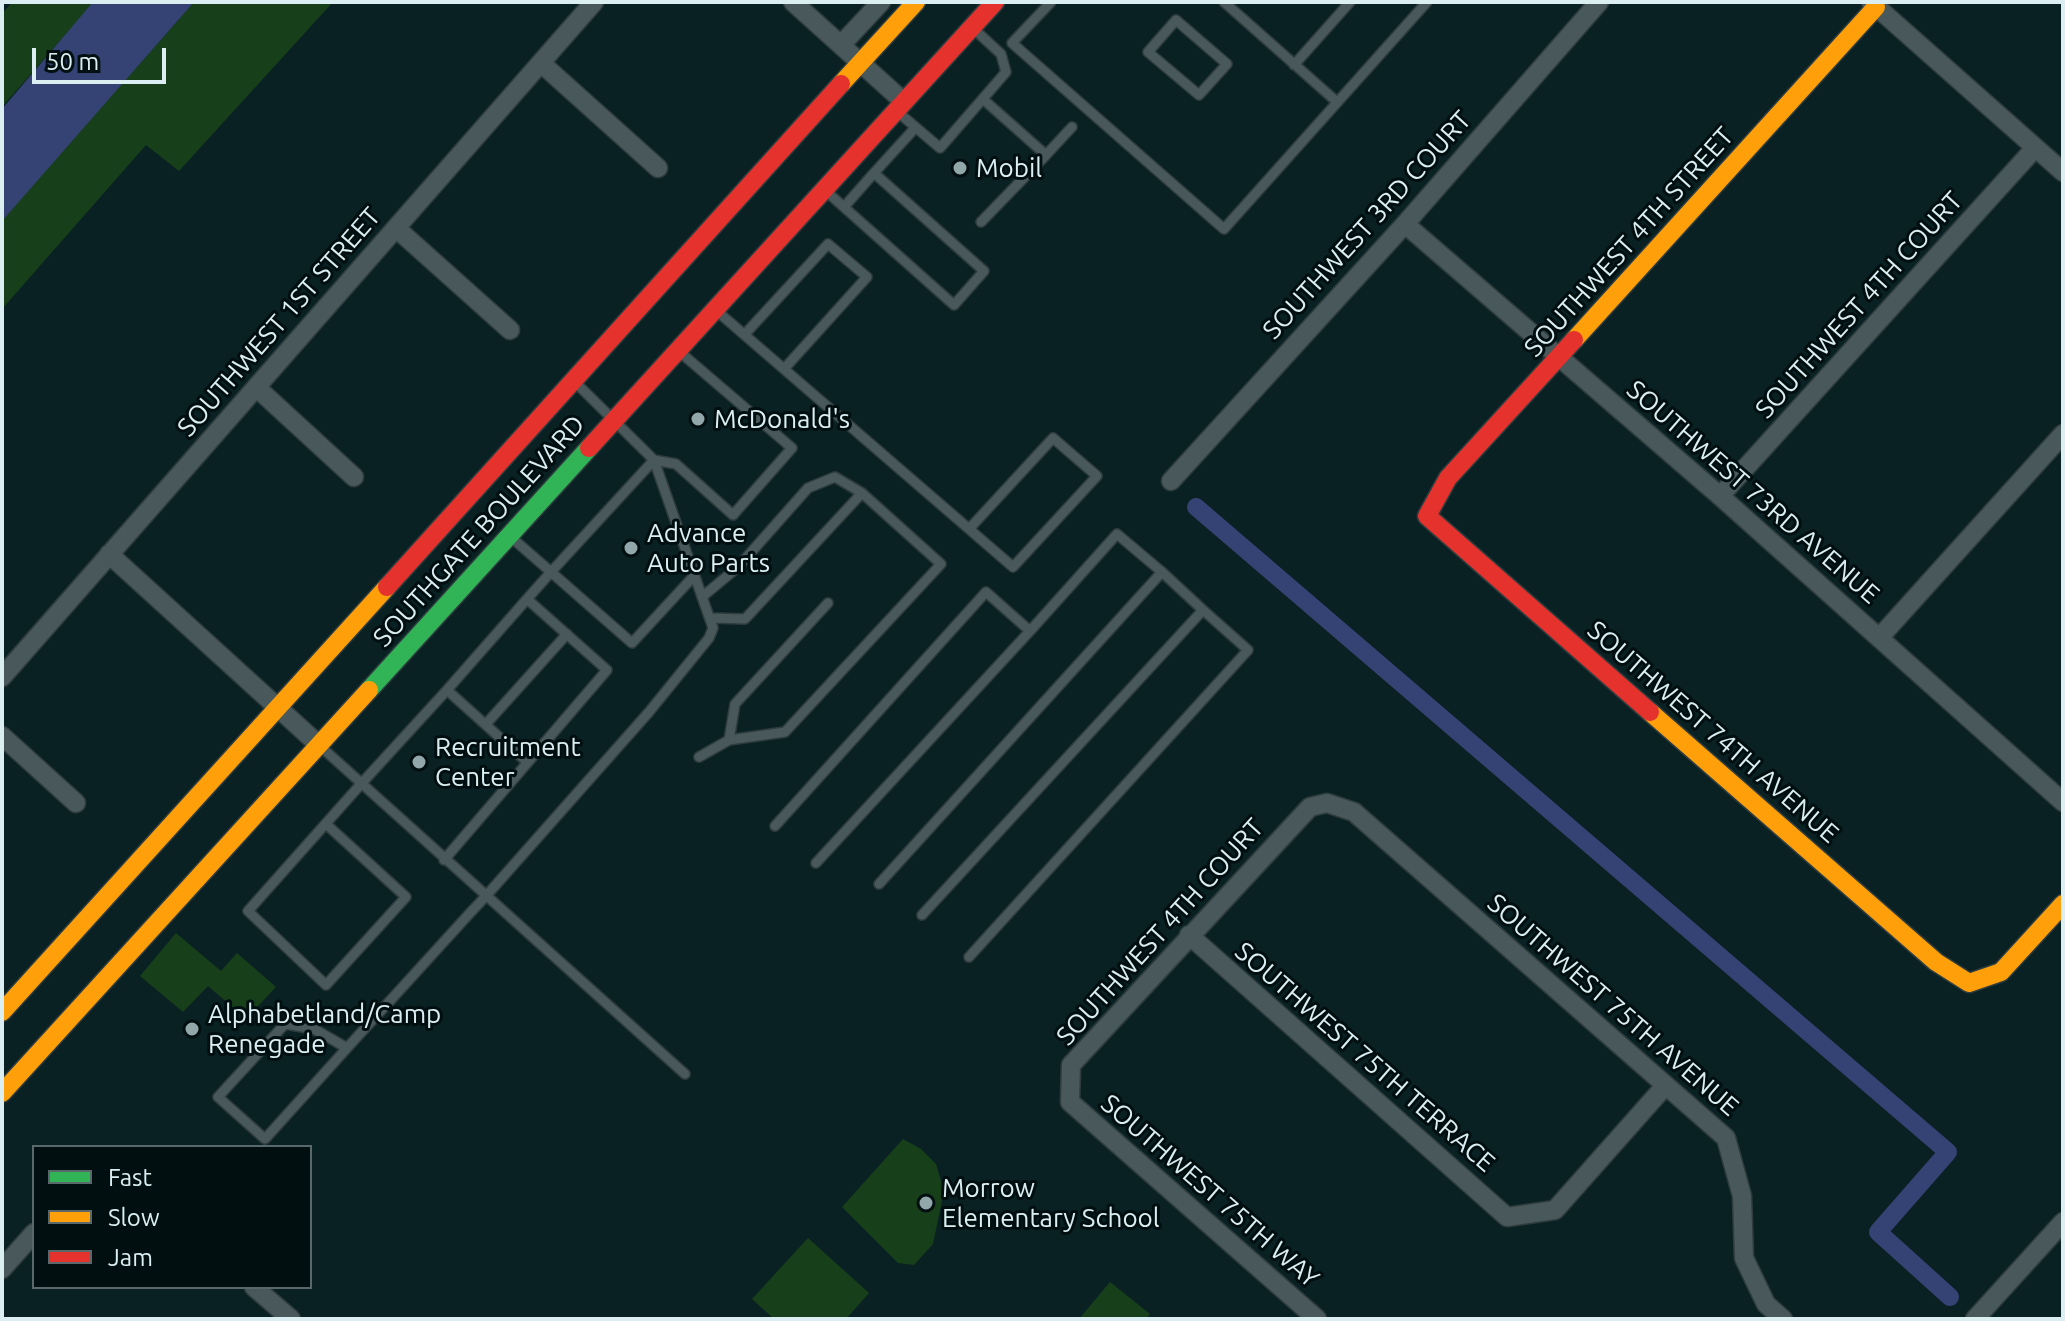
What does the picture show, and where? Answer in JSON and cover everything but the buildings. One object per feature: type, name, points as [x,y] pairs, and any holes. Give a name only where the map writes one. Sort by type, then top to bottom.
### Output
[{"type":"main road","name":"SOUTHGATE BOULEVARD","points":[[2,1012],[916,2]]},
{"type":"main road","name":"SOUTHGATE BOULEVARD","points":[[2,1093],[995,2]]},
{"type":"main road","name":"SOUTHWEST 4TH STREET","points":[[1427,516],[1448,478],[1561,358],[1874,4]]},
{"type":"main road","name":"SOUTHWEST 74TH AVENUE","points":[[1427,516],[1936,962],[1969,983],[2001,972],[2063,904]]},
{"type":"street","name":"SOUTHWEST 1ST STREET","points":[[2,677],[594,2]]},
{"type":"street","points":[[793,2],[861,63],[900,106]]},
{"type":"street","points":[[841,45],[881,2]]},
{"type":"street","name":"SOUTHWEST 3RD COURT","points":[[1171,481],[1405,224],[1599,2]]},
{"type":"street","points":[[1874,4],[2063,172]]},
{"type":"street","points":[[541,63],[658,168]]},
{"type":"street","name":"SOUTHWEST 4TH COURT","points":[[1720,496],[2035,148]]},
{"type":"street","name":"SOUTHWEST 73RD AVENUE","points":[[1405,224],[1720,496],[2063,802]]},
{"type":"street","points":[[396,228],[510,330]]},
{"type":"street","points":[[256,387],[354,477]]},
{"type":"street","points":[[1879,638],[2059,445]]},
{"type":"street","points":[[109,554],[320,746]]},
{"type":"street","points":[[2,736],[76,803]]},
{"type":"street","name":"SOUTHWEST 75TH AVENUE","points":[[1310,807],[1327,803],[1354,812],[1726,1138],[1742,1196],[1744,1258],[1766,1304],[1783,1319]]},
{"type":"street","name":"SOUTHWEST 4TH COURT","points":[[1070,1102],[1071,1065],[1310,807]]},
{"type":"street","name":"SOUTHWEST 75TH TERRACE","points":[[1189,935],[1507,1217],[1555,1210],[1665,1086]]},
{"type":"street","name":"SOUTHWEST 75TH WAY","points":[[1070,1102],[1317,1319]]},
{"type":"street","points":[[1975,1319],[2063,1222]]},
{"type":"street","points":[[2,1269],[32,1235]]},
{"type":"street","points":[[256,1289],[291,1319]]},
{"type":"lane","points":[[1001,54],[1051,2]]},
{"type":"lane","points":[[1224,2],[1337,102]]},
{"type":"lane","points":[[1294,65],[1350,2]]},
{"type":"lane","points":[[1012,43],[1224,229],[1427,2]]},
{"type":"lane","points":[[1176,20],[1227,64],[1199,95],[1148,52],[1176,20]]},
{"type":"lane","points":[[900,106],[915,128],[940,148],[984,100],[1006,72],[1001,54],[972,27]]},
{"type":"lane","points":[[984,100],[1046,155]]},
{"type":"lane","points":[[981,222],[1072,127]]},
{"type":"lane","points":[[844,207],[915,128]]},
{"type":"lane","points":[[825,189],[954,305],[984,271],[874,173]]},
{"type":"lane","points":[[745,334],[828,244],[867,277],[784,369]]},
{"type":"lane","points":[[716,310],[1013,567],[1097,476],[1053,438],[970,528]]},
{"type":"lane","points":[[654,460],[676,464],[733,515],[792,448],[679,350]]},
{"type":"lane","points":[[347,1048],[314,1029],[285,1024],[218,1097],[265,1139],[486,896],[709,638],[712,618],[693,577],[654,460],[573,381]]},
{"type":"lane","points":[[326,824],[406,897],[326,985],[248,911],[551,572],[654,460]]},
{"type":"lane","points":[[699,757],[729,740],[785,732],[941,564],[862,493],[835,477],[808,488],[738,567],[702,597]]},
{"type":"lane","points":[[712,618],[745,619],[862,493]]},
{"type":"lane","points":[[816,863],[1117,534],[1248,650],[969,957]]},
{"type":"lane","points":[[510,536],[632,643],[693,577]]},
{"type":"lane","points":[[879,884],[1162,572]]},
{"type":"lane","points":[[775,826],[986,592],[1030,631]]},
{"type":"lane","points":[[444,860],[607,670],[527,599]]},
{"type":"lane","points":[[729,740],[735,704],[828,603]]},
{"type":"lane","points":[[922,915],[1203,610]]},
{"type":"lane","points":[[486,724],[567,634]]},
{"type":"lane","points":[[447,690],[527,762]]},
{"type":"lane","points":[[320,746],[685,1074]]},
{"type":"green space","points":[[12,2],[94,2],[2,107],[2,14]]},
{"type":"green space","points":[[194,2],[333,2],[179,171],[146,145],[2,309],[2,220]]},
{"type":"green space","points":[[176,933],[221,971],[237,953],[276,987],[246,1019],[208,986],[183,1012],[140,976]]},
{"type":"green space","points":[[903,1139],[921,1149],[936,1164],[944,1191],[933,1244],[914,1265],[898,1263],[842,1207]]},
{"type":"green space","points":[[808,1238],[869,1293],[846,1319],[774,1319],[752,1299]]},
{"type":"green space","points":[[1110,1282],[1150,1314],[1146,1319],[1079,1319]]},
{"type":"water","points":[[93,2],[194,2],[2,221],[2,109]]},
{"type":"waterway","points":[[1196,507],[1948,1152],[1878,1232],[1950,1297]]},
{"type":"traffic: fast","points":[[369,690],[589,448]]},
{"type":"traffic: slow","points":[[841,84],[916,2]]},
{"type":"traffic: slow","points":[[1574,340],[1876,7]]},
{"type":"traffic: slow","points":[[2,1012],[387,587]]},
{"type":"traffic: slow","points":[[2,1093],[369,690]]},
{"type":"traffic: slow","points":[[1650,712],[1936,962],[1969,983],[2001,972],[2063,904]]},
{"type":"traffic: jam","points":[[589,448],[995,2]]},
{"type":"traffic: jam","points":[[387,587],[841,84]]},
{"type":"traffic: jam","points":[[1574,340],[1448,478],[1427,516],[1650,712]]},
{"type":"place","name":"Mobil","points":[[960,168]]},
{"type":"place","name":"McDonald's","points":[[698,419]]},
{"type":"place","name":"Advance Auto Parts","points":[[631,548]]},
{"type":"place","name":"Recruitment Center","points":[[419,762]]},
{"type":"place","name":"Alphabetland/Camp Renegade","points":[[192,1029]]},
{"type":"place","name":"Morrow Elementary School","points":[[926,1203]]}]
